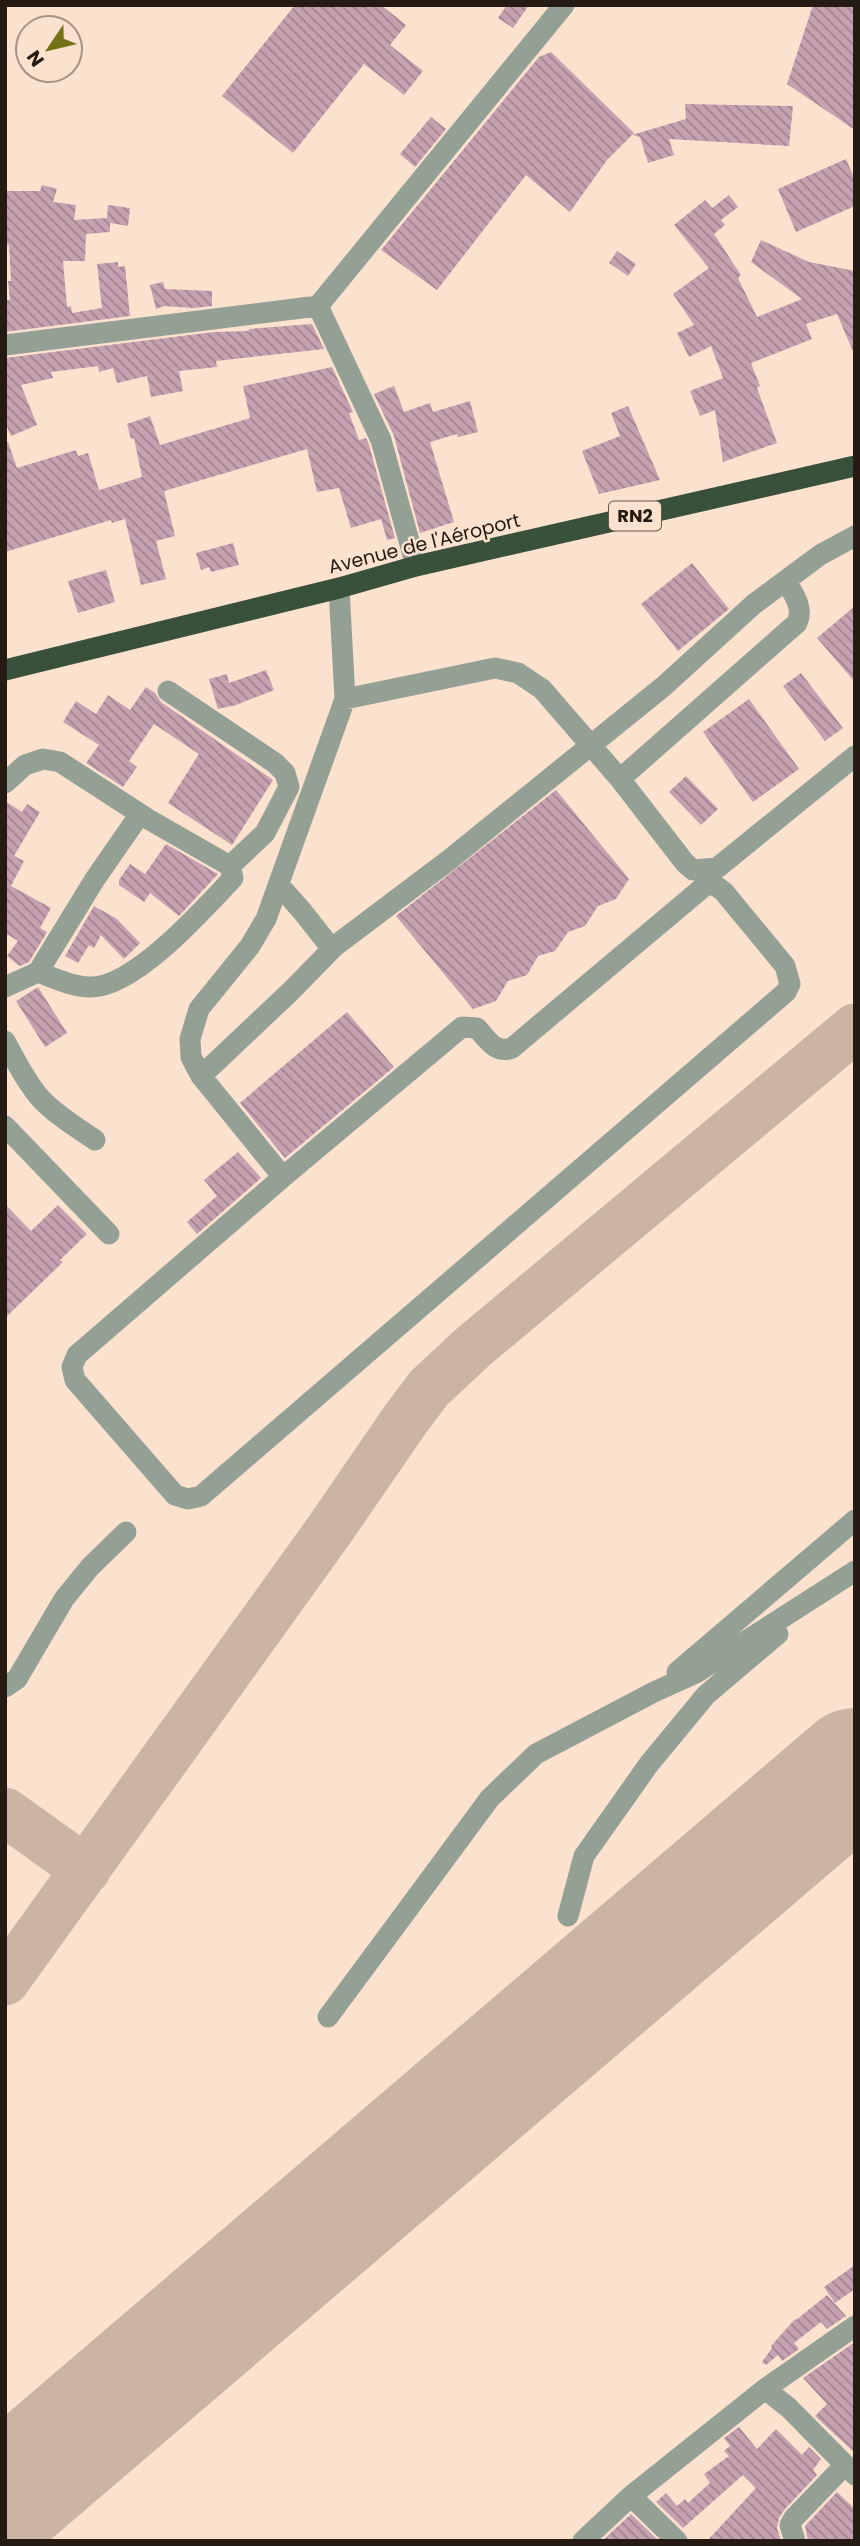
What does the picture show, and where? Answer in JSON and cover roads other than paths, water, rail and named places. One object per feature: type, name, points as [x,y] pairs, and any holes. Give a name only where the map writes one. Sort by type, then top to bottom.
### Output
[{"type":"highway","name":"Avenue de l'Aéroport","points":[[5,670],[338,588],[416,566],[855,466]]},
{"type":"street","points":[[5,345],[318,306],[563,6]]},
{"type":"street","points":[[318,306],[381,440],[416,566]]},
{"type":"street","points":[[201,1076],[335,946],[449,860],[664,686],[754,604],[820,555],[855,536]]},
{"type":"street","points":[[620,779],[797,623],[801,615],[799,606],[786,581]]},
{"type":"street","points":[[283,1177],[201,1076],[191,1057],[190,1039],[199,1009],[250,946],[266,919],[345,699],[338,588]]},
{"type":"street","points":[[345,699],[495,668],[518,673],[542,689],[564,712],[685,863],[694,870],[717,868],[855,757]]},
{"type":"street","points":[[168,691],[256,749],[285,774],[289,787],[265,833],[230,866]]},
{"type":"street","points":[[5,783],[26,765],[43,758],[60,762],[140,814],[230,866],[233,878],[193,921],[151,958],[108,985],[91,988],[77,986],[38,972]]},
{"type":"street","points":[[5,987],[38,972],[95,879],[140,814]]},
{"type":"street","points":[[707,884],[715,884],[724,892],[789,973],[790,984],[786,992],[201,1496],[188,1499],[175,1495],[75,1380],[72,1367],[77,1355],[283,1177],[462,1027],[477,1028],[494,1048],[503,1051],[512,1048],[707,884]]},
{"type":"street","points":[[279,886],[328,944],[335,946]]},
{"type":"street","points":[[5,1041],[42,1099],[62,1118],[95,1140]]},
{"type":"street","points":[[5,1126],[109,1234]]},
{"type":"street","points":[[654,1692],[855,1520]]},
{"type":"street","points":[[5,1687],[16,1679],[64,1599],[81,1577],[126,1532]]},
{"type":"street","points":[[328,2017],[490,1798],[536,1754],[696,1673],[855,1571]]},
{"type":"street","points":[[568,1916],[584,1856],[649,1764],[706,1695],[833,1587]]},
{"type":"street","points":[[583,2541],[631,2496],[765,2389],[855,2326]]},
{"type":"street","points":[[765,2389],[789,2408],[850,2470],[794,2518],[790,2525],[795,2541]]},
{"type":"street","points":[[631,2496],[677,2541]]}]
